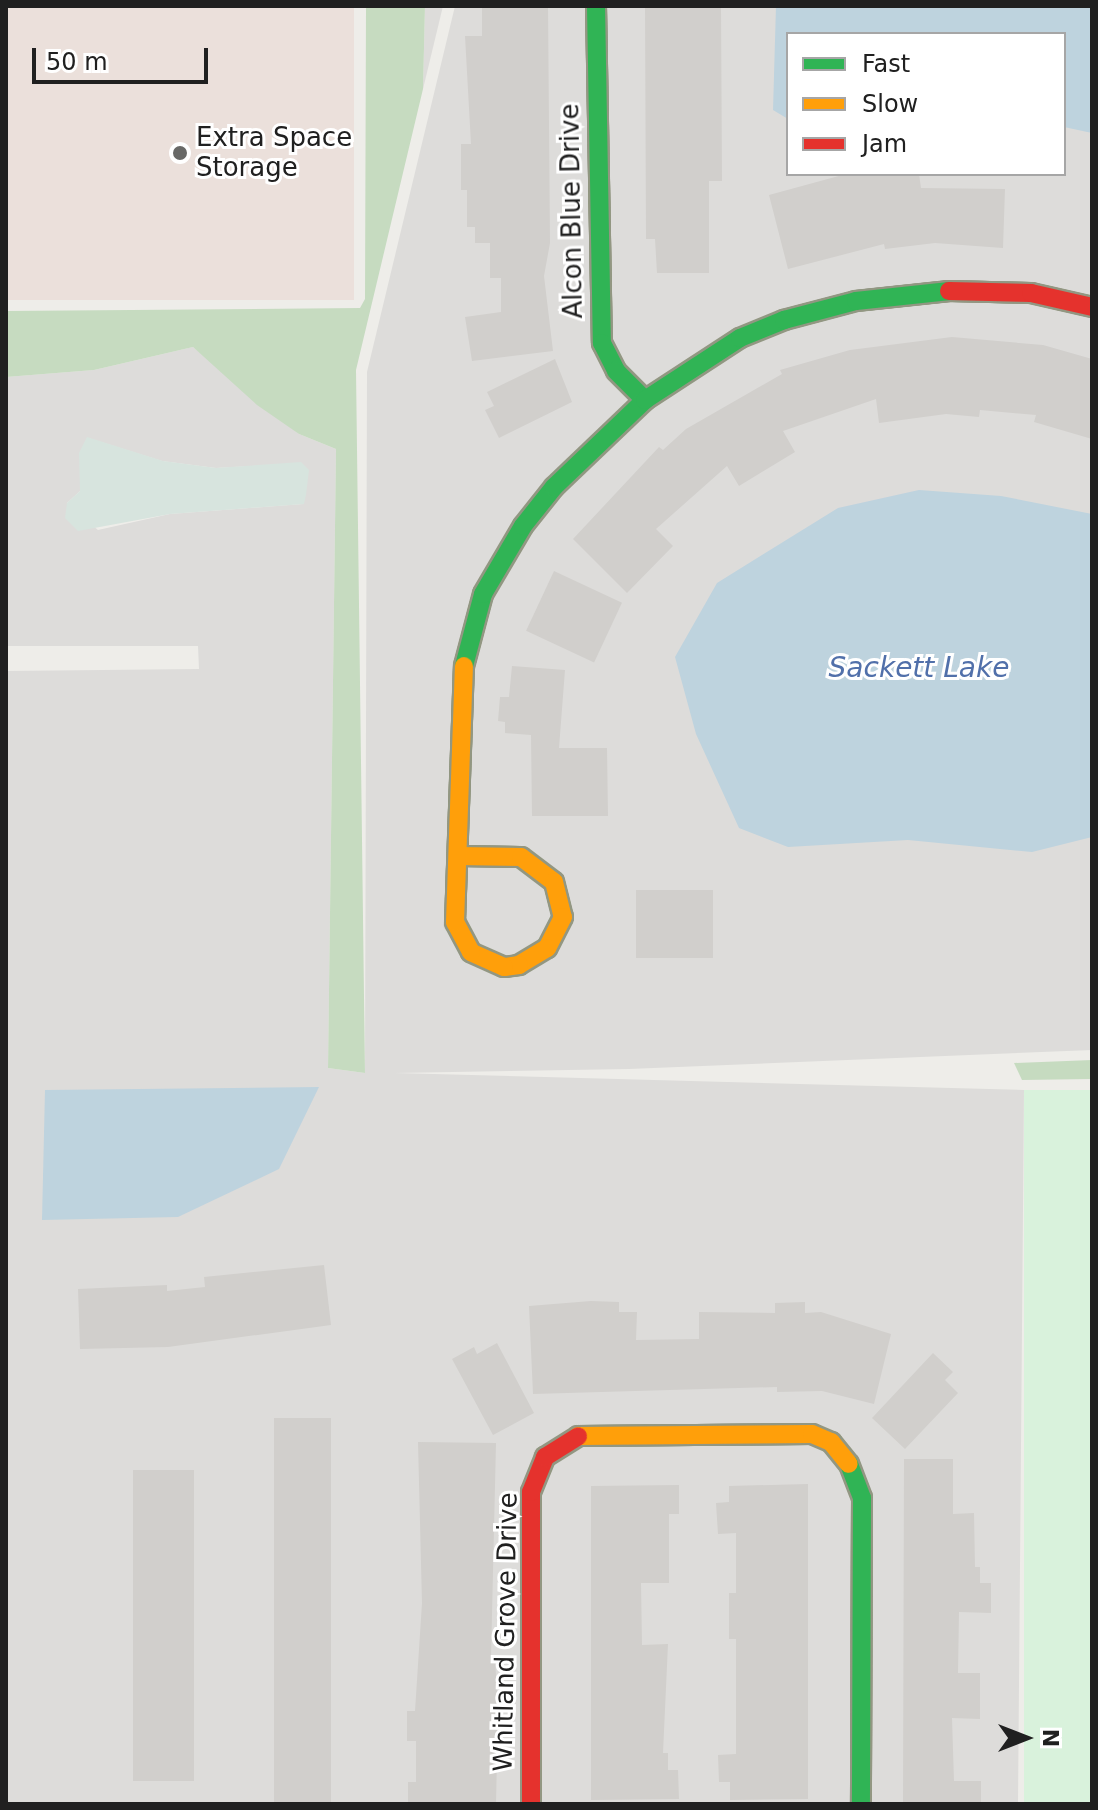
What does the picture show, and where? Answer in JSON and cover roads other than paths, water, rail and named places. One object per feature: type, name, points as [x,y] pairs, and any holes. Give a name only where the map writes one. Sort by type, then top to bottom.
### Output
[{"type":"street","name":"Alcon Blue Drive","points":[[596,6],[602,343],[616,371],[645,400]]},
{"type":"street","points":[[458,856],[521,857],[554,882],[563,917],[547,948],[519,965],[504,967],[471,952],[455,922],[460,682],[483,594],[523,526],[554,487],[645,400],[740,338],[784,320],[856,301],[974,290],[1031,293],[1092,307]]},
{"type":"street","name":"Whitland Grove Drive","points":[[531,1804],[531,1492],[545,1457],[579,1436],[812,1434],[831,1442],[847,1457],[862,1498],[861,1804]]},
{"type":"water","points":[[776,6],[1092,6],[1092,133],[1066,127],[1066,32],[786,32],[786,118],[773,110]]},
{"type":"water","name":"Sackett Lake","points":[[919,490],[1001,496],[1092,514],[1092,837],[1032,852],[908,840],[788,847],[739,828],[696,734],[675,657],[717,583],[838,508]]},
{"type":"water","points":[[319,1087],[279,1169],[178,1217],[42,1220],[45,1090]]},
{"type":"place","name":"Extra Space Storage","points":[[180,153]]}]
